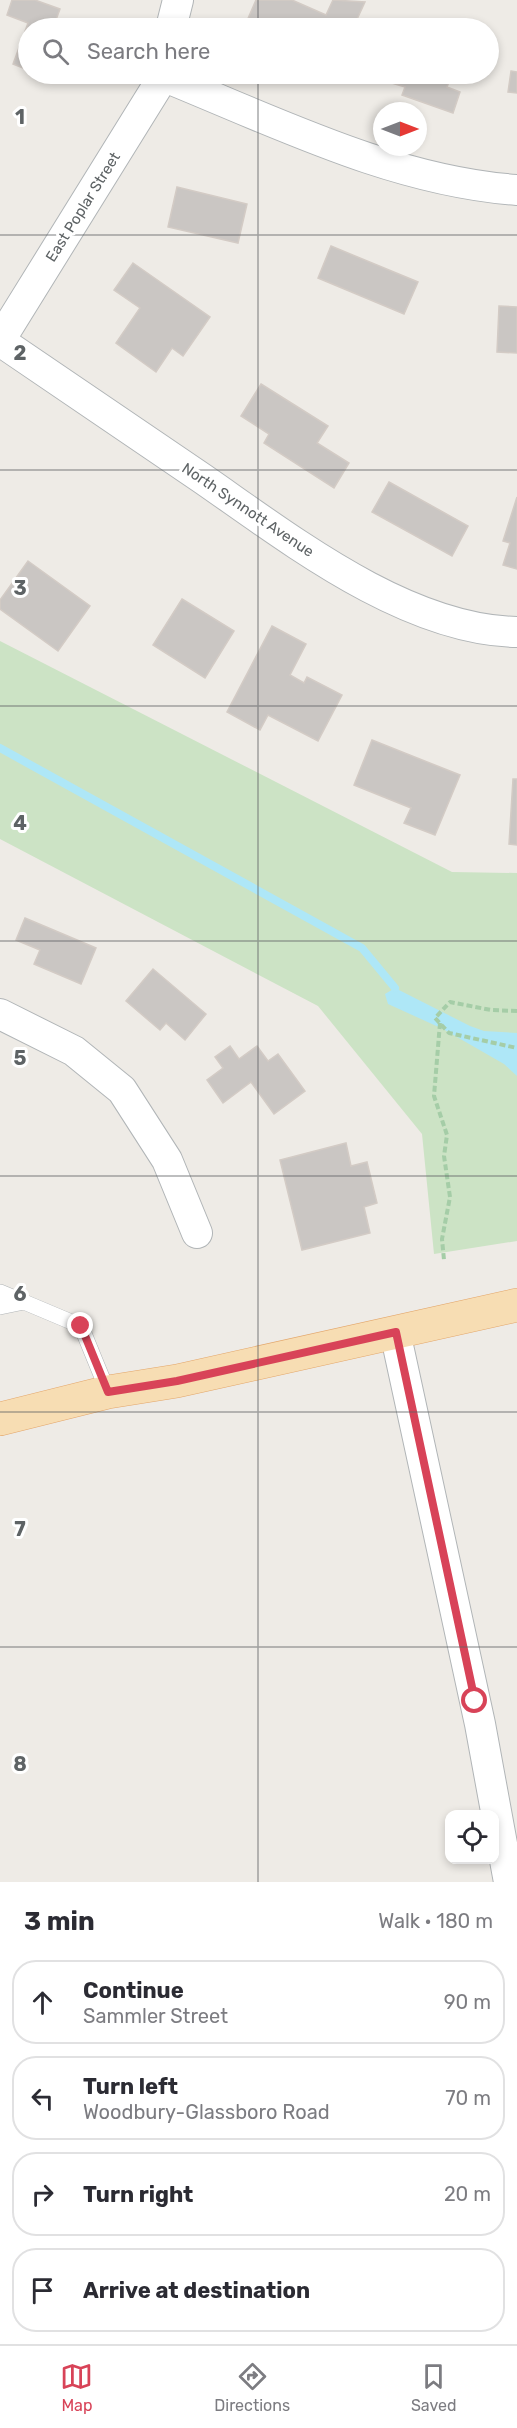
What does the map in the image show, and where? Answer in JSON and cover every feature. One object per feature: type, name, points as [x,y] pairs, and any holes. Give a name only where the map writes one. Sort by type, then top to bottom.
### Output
[{"type":"main road","points":[[0,1419],[108,1392],[177,1381],[517,1305]]},
{"type":"street","points":[[174,18],[178,0]]},
{"type":"street","name":"East Poplar Street","points":[[0,340],[159,84]]},
{"type":"street","points":[[186,84],[313,137],[406,170],[488,188],[517,190]]},
{"type":"street","name":"North Synnott Avenue","points":[[0,340],[321,560],[419,611],[496,632],[517,632]]},
{"type":"street","points":[[0,1014],[74,1052],[122,1090],[167,1160],[197,1233]]},
{"type":"street","points":[[396,1332],[480,1724],[509,1882]]},
{"type":"lane","points":[[0,1292],[81,1326],[108,1392]]},
{"type":"lane","points":[[0,1307],[24,1302]]},
{"type":"path","points":[[517,1011],[491,1010],[450,1002],[435,1018],[448,1033],[517,1048]]},
{"type":"path","points":[[440,1023],[434,1096],[447,1135],[444,1155],[450,1197],[442,1239],[444,1260]]},
{"type":"green space","points":[[0,641],[452,872],[517,873],[517,1241],[434,1254],[422,1134],[318,1006],[0,839]]},
{"type":"water","points":[[395,988],[470,1026],[484,1031],[517,1033],[517,1076],[504,1064],[443,1029],[388,1004],[385,994]]},
{"type":"building","points":[[12,0],[35,0],[60,9],[57,18],[18,19],[7,15]]},
{"type":"building","points":[[256,0],[292,0],[326,15],[333,0],[365,2],[358,18],[248,18]]},
{"type":"building","points":[[18,50],[18,66],[13,64]]},
{"type":"building","points":[[511,71],[517,72],[517,93],[508,92]]},
{"type":"building","points":[[395,84],[448,84],[447,87],[460,92],[453,113],[402,95],[405,87]]},
{"type":"building","points":[[177,187],[247,204],[238,243],[168,227]]},
{"type":"building","points":[[331,246],[418,282],[404,314],[318,278]]},
{"type":"building","points":[[133,263],[210,317],[183,356],[172,348],[156,372],[116,343],[140,308],[114,290]]},
{"type":"building","points":[[499,306],[517,307],[517,353],[497,352]]},
{"type":"building","points":[[261,384],[328,426],[317,443],[349,463],[334,488],[264,443],[269,434],[241,416]]},
{"type":"building","points":[[389,482],[468,526],[452,556],[372,512]]},
{"type":"building","points":[[517,497],[517,569],[503,565],[510,543],[503,541]]},
{"type":"building","points":[[28,561],[90,606],[58,651],[0,609],[0,600]]},
{"type":"building","points":[[182,599],[234,631],[205,678],[153,645]]},
{"type":"building","points":[[272,626],[306,644],[290,675],[304,683],[307,677],[342,695],[318,741],[268,715],[260,730],[227,712]]},
{"type":"building","points":[[372,740],[460,775],[435,835],[404,823],[411,808],[354,785]]},
{"type":"building","points":[[513,779],[517,779],[517,845],[509,844]]},
{"type":"building","points":[[25,918],[96,948],[81,984],[34,964],[40,950],[16,940]]},
{"type":"building","points":[[153,969],[206,1014],[185,1040],[166,1023],[160,1030],[126,1001]]},
{"type":"building","points":[[230,1046],[239,1059],[257,1046],[268,1061],[278,1054],[305,1091],[274,1114],[251,1082],[223,1103],[207,1080],[223,1068],[215,1057]]},
{"type":"building","points":[[346,1143],[351,1166],[367,1162],[377,1203],[364,1207],[370,1233],[302,1250],[280,1160]]},
{"type":"waterway","points":[[0,748],[362,948],[395,988]]},
{"type":"route","points":[[81,1326],[108,1392],[177,1381],[396,1332],[475,1701]]}]
